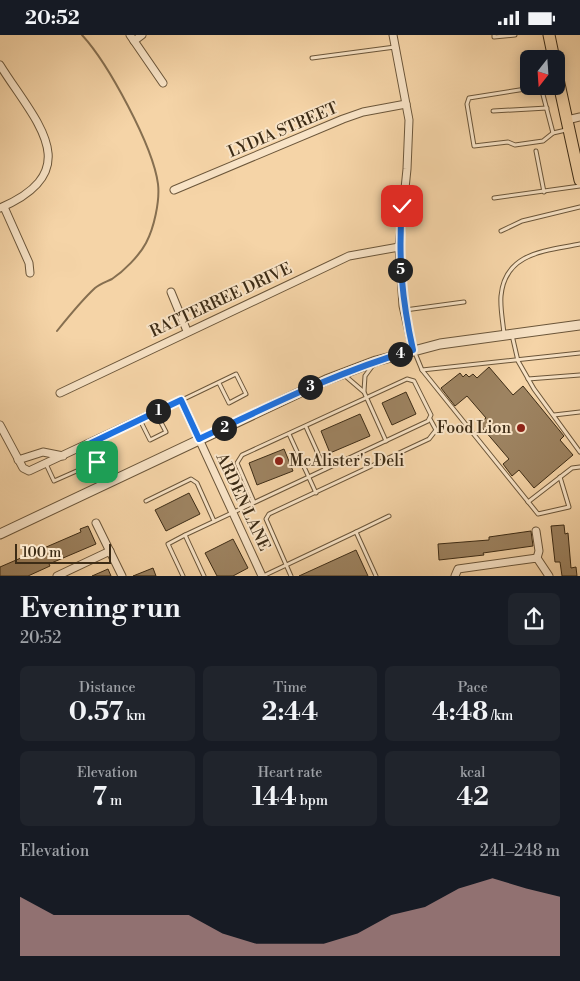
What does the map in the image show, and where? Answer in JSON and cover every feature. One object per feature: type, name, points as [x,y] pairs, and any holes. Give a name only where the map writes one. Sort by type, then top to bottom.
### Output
[{"type":"main road","points":[[549,35],[552,50]]},
{"type":"main road","points":[[561,95],[580,180]]},
{"type":"street","points":[[142,35],[132,38],[163,83]]},
{"type":"street","points":[[393,35],[410,120],[399,247],[404,310],[413,350]]},
{"type":"street","points":[[0,65],[2,75],[43,129],[49,149],[47,170],[36,187],[2,207],[29,263],[30,273]]},
{"type":"street","name":"LYDIA STREET","points":[[174,190],[344,119],[363,112],[406,104]]},
{"type":"street","points":[[568,125],[580,117]]},
{"type":"street","name":"RATTERREE DRIVE","points":[[60,393],[187,331],[349,256],[399,247]]},
{"type":"street","points":[[171,292],[187,331]]},
{"type":"street","points":[[0,534],[199,439],[376,361],[440,344],[580,325]]},
{"type":"street","points":[[0,425],[18,460],[25,470],[29,471],[181,400]]},
{"type":"street","name":"ARDEN LANE","points":[[181,400],[262,576]]},
{"type":"street","points":[[18,460],[43,452],[64,456]]},
{"type":"street","points":[[96,523],[122,576]]},
{"type":"street","points":[[536,531],[540,551],[537,558]]},
{"type":"street","points":[[57,576],[110,551]]},
{"type":"street","points":[[455,576],[458,569],[537,558]]},
{"type":"street","points":[[537,558],[549,576]]},
{"type":"lane","points":[[494,35],[494,37],[515,35]]},
{"type":"lane","points":[[312,58],[396,47]]},
{"type":"lane","points":[[520,90],[469,98],[467,104],[474,146],[508,142],[515,145],[542,141],[568,125]]},
{"type":"lane","points":[[545,95],[553,133]]},
{"type":"lane","points":[[493,111],[547,108]]},
{"type":"lane","points":[[536,151],[544,192]]},
{"type":"lane","points":[[494,198],[544,192],[580,185]]},
{"type":"lane","points":[[501,231],[522,221],[580,207]]},
{"type":"lane","points":[[580,244],[534,254],[516,262],[505,281],[501,297],[508,334],[518,361],[528,379],[580,452]]},
{"type":"lane","points":[[404,310],[464,301]]},
{"type":"lane","points":[[413,350],[422,370],[538,514],[569,507],[560,477]]},
{"type":"lane","points":[[422,370],[580,353]]},
{"type":"lane","points":[[364,392],[365,376],[376,361]]},
{"type":"lane","points":[[181,400],[236,374],[246,394],[229,403],[219,383]]},
{"type":"lane","points":[[343,374],[364,392],[386,441]]},
{"type":"lane","points":[[528,379],[580,375]]},
{"type":"lane","points":[[254,502],[236,463],[238,459],[407,379],[414,381],[430,415],[429,419],[436,430],[429,439],[269,514],[266,519],[291,576]]},
{"type":"lane","points":[[554,415],[580,411]]},
{"type":"lane","points":[[140,420],[150,440],[166,432],[156,412]]},
{"type":"lane","points":[[184,576],[168,544],[429,419]]},
{"type":"lane","points":[[306,427],[325,469]]},
{"type":"lane","points":[[289,434],[316,493]]},
{"type":"lane","points":[[46,464],[54,481],[97,462],[89,444]]},
{"type":"lane","points":[[528,502],[572,468],[580,467]]},
{"type":"lane","points":[[146,501],[190,479],[197,483],[214,521]]},
{"type":"lane","points":[[262,576],[389,516]]},
{"type":"lane","points":[[356,532],[376,576]]},
{"type":"lane","points":[[185,535],[204,576]]},
{"type":"building","points":[[489,367],[513,395],[523,386],[564,436],[560,440],[573,455],[534,488],[519,470],[512,476],[503,464],[509,459],[479,424],[486,418],[467,396],[455,406],[441,388],[460,373],[463,377],[466,374],[469,377],[473,374],[477,378]]},
{"type":"building","points":[[406,392],[416,414],[392,425],[382,403]]},
{"type":"building","points":[[360,414],[370,436],[330,453],[321,431]]},
{"type":"building","points":[[284,449],[293,471],[257,485],[249,463]]},
{"type":"building","points":[[189,493],[200,514],[166,531],[155,510]]},
{"type":"building","points":[[564,525],[565,534],[568,533],[571,568],[576,567],[577,576],[562,576],[560,562],[555,562],[551,526]]},
{"type":"building","points":[[88,526],[96,544],[49,564],[50,566],[28,576],[0,576],[0,567],[81,532],[80,529]]},
{"type":"building","points":[[531,531],[533,546],[483,553],[484,555],[439,560],[438,544],[489,540],[489,537]]},
{"type":"building","points":[[233,539],[248,568],[233,576],[217,576],[205,553]]},
{"type":"building","points":[[356,550],[368,576],[299,576]]},
{"type":"building","points":[[153,568],[156,576],[133,576]]},
{"type":"building","points":[[108,569],[111,576],[92,576]]},
{"type":"waterway","points":[[57,331],[95,288],[117,276],[139,253],[152,230],[158,198],[158,184],[154,168],[139,128],[116,84],[93,48],[82,35]]},
{"type":"place","name":"Food Lion","points":[[521,428]]},
{"type":"place","name":"McAlister's Deli","points":[[279,461]]},
{"type":"route","points":[[97,462],[89,444],[181,400],[199,439],[326,381],[376,361],[413,350],[403,306],[400,276],[399,247],[402,206]]}]
